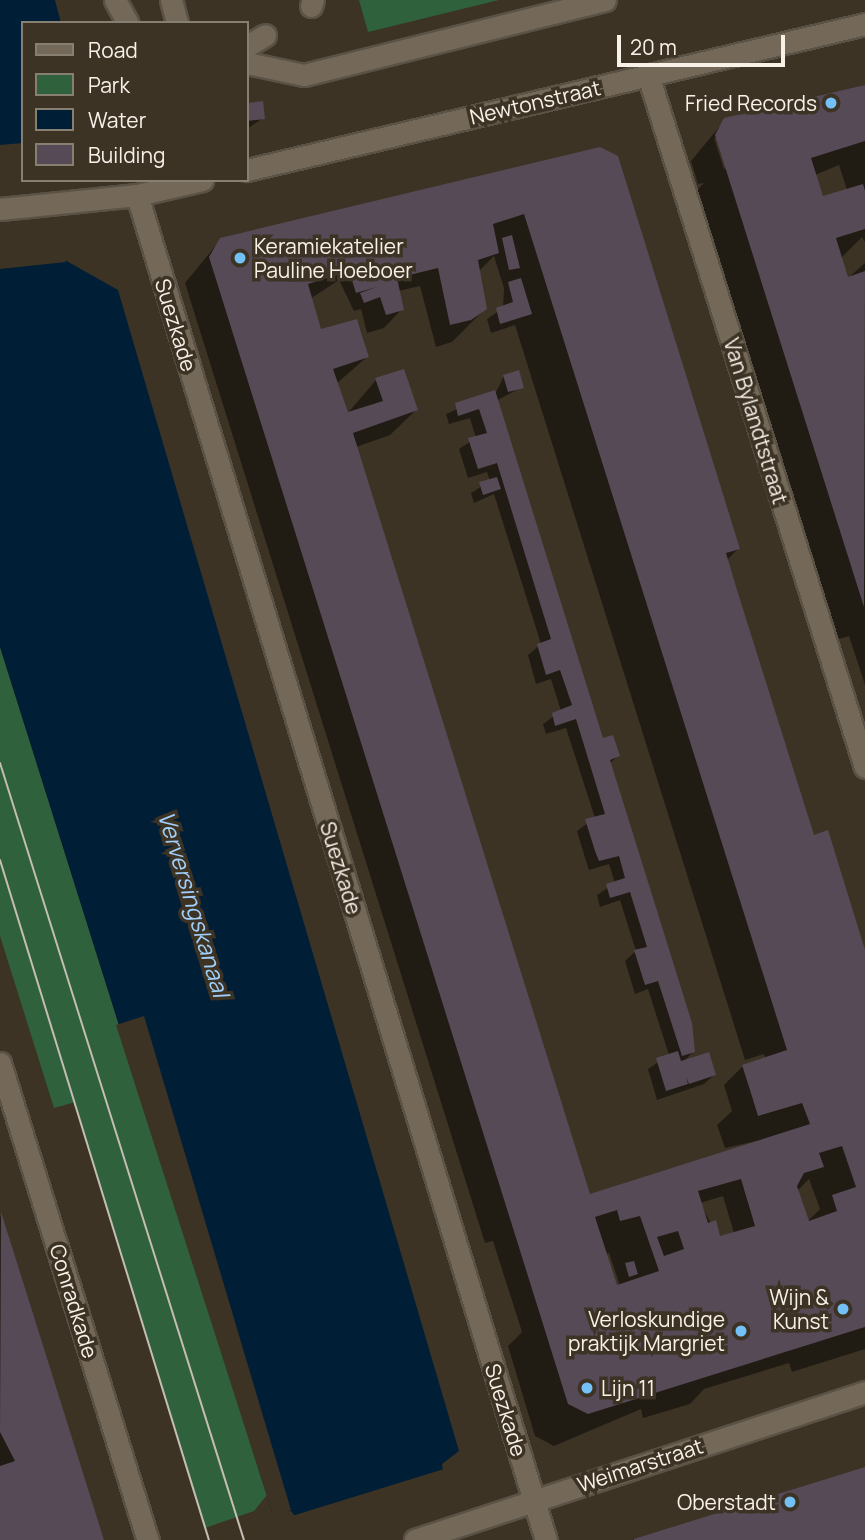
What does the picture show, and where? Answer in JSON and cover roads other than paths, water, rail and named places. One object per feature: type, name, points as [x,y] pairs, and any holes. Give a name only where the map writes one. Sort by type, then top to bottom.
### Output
[{"type":"street","points":[[115,0],[127,21]]},
{"type":"street","points":[[171,0],[176,21]]},
{"type":"street","points":[[248,63],[304,75],[327,62],[605,0]]},
{"type":"street","name":"Newtonstraat","points":[[248,170],[865,24]]},
{"type":"street","name":"Van Bylandtstraat","points":[[648,75],[865,767]]},
{"type":"street","points":[[0,209],[137,195],[187,182]]},
{"type":"street","name":"Suezkade","points":[[137,195],[546,1540]]},
{"type":"street","name":"Conradkade","points":[[0,1063],[148,1540]]},
{"type":"street","name":"Weimarstraat","points":[[415,1540],[865,1392]]},
{"type":"water","name":"Verversingskanaal","points":[[0,0],[55,0],[60,21],[21,21],[21,182],[24,182],[63,259],[118,290],[459,1451],[442,1464],[444,1479],[298,1520],[291,1511],[272,1512],[0,647]]},
{"type":"tram line","points":[[0,763],[244,1540]]},
{"type":"tram line","points":[[0,860],[209,1540]]},
{"type":"place","name":"Fried Records","points":[[831,103]]},
{"type":"place","name":"Keramiekatelier Pauline Hoeboer","points":[[240,258]]},
{"type":"place","name":"Wijn & Kunst","points":[[843,1309]]},
{"type":"place","name":"Verloskundige praktijk Margriet","points":[[741,1331]]},
{"type":"place","name":"Lijn 11","points":[[587,1388]]},
{"type":"place","name":"Oberstadt","points":[[790,1502]]}]
